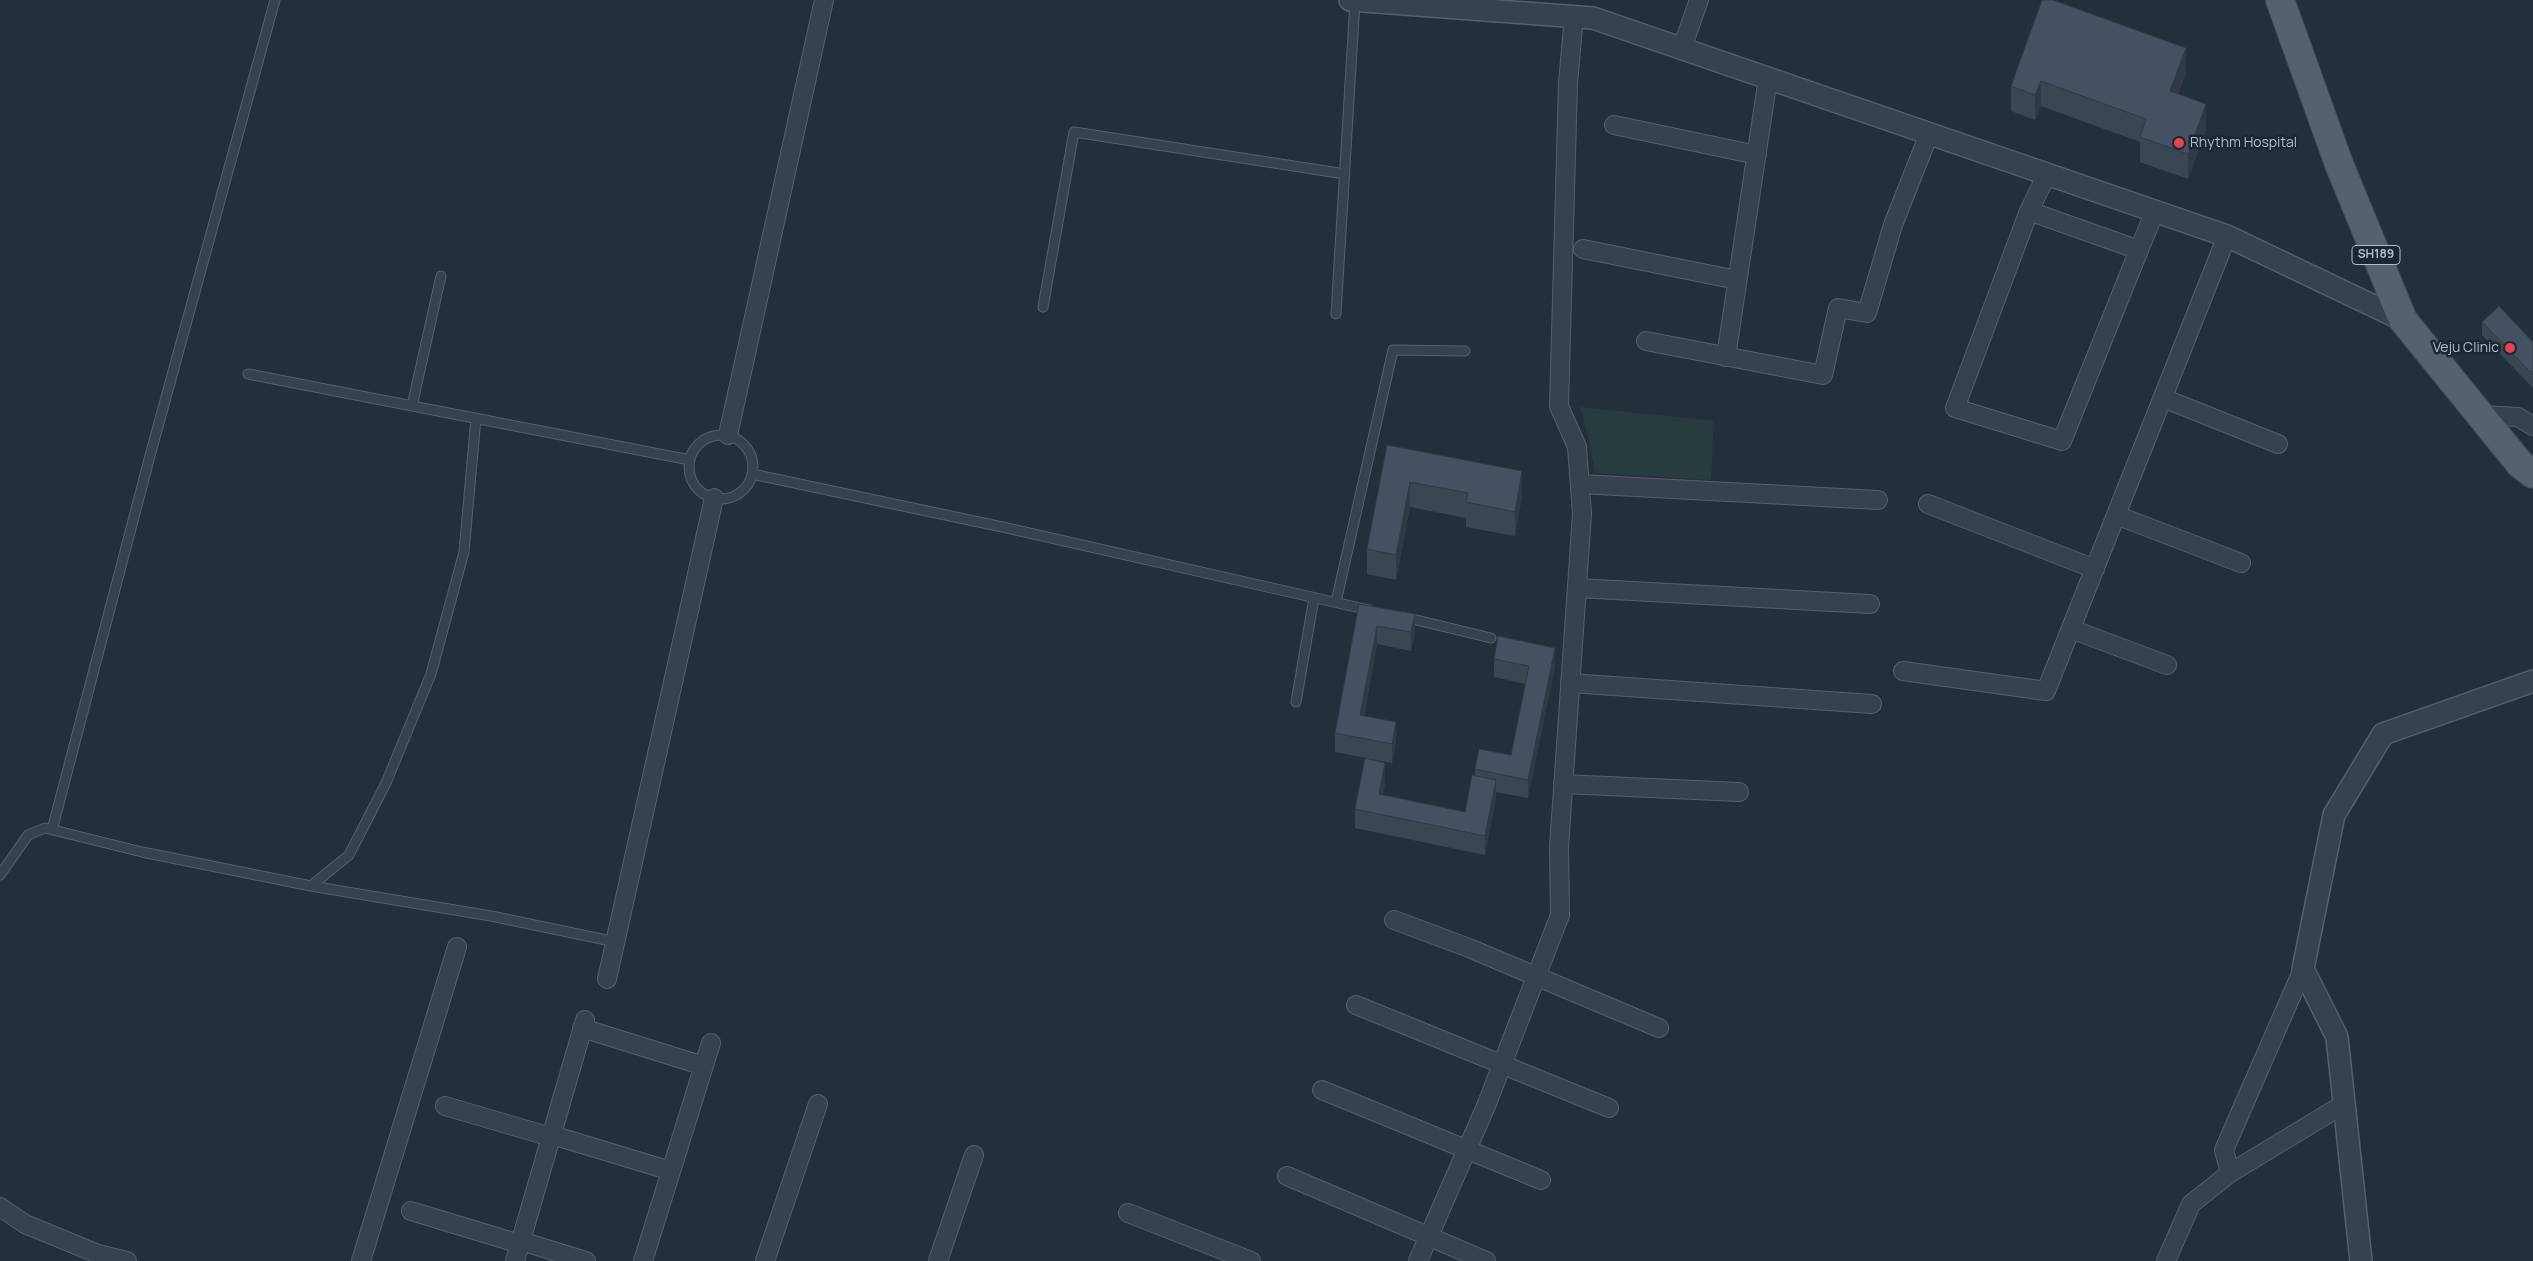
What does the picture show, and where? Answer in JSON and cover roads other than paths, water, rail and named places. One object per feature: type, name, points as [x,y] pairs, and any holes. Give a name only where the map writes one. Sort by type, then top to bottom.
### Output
[{"type":"main road","name":"SH189","points":[[2280,0],[2339,164],[2403,320],[2520,464],[2533,474]]},
{"type":"street","points":[[728,435],[824,0]]},
{"type":"street","points":[[1353,0],[1593,18],[2227,236],[2403,320]]},
{"type":"street","points":[[1682,48],[1699,0]]},
{"type":"street","points":[[1418,1261],[1467,1150],[1560,915],[1559,847],[1582,514],[1577,447],[1559,406],[1568,93],[1574,16]]},
{"type":"street","points":[[1726,356],[1768,78]]},
{"type":"street","points":[[1614,125],[1757,154]]},
{"type":"street","points":[[1646,341],[1823,375],[1838,308],[1867,313],[1893,225],[1929,134]]},
{"type":"street","points":[[2047,174],[2029,211],[1956,408],[2062,441],[2155,212]]},
{"type":"street","points":[[2029,211],[2139,250]]},
{"type":"street","points":[[1903,671],[2046,692],[2227,236]]},
{"type":"street","points":[[1583,249],[1737,280]]},
{"type":"street","points":[[2163,398],[2278,444]]},
{"type":"street","points":[[2480,415],[2518,418],[2533,426]]},
{"type":"street","points":[[1580,484],[1878,500]]},
{"type":"street","points":[[608,979],[714,498]]},
{"type":"street","points":[[1928,504],[2095,569]]},
{"type":"street","points":[[2116,515],[2241,564]]},
{"type":"street","points":[[1577,588],[1870,604]]},
{"type":"street","points":[[2071,628],[2167,666]]},
{"type":"street","points":[[2230,1173],[2224,1150],[2303,969],[2334,815],[2383,734],[2533,681]]},
{"type":"street","points":[[1570,683],[1872,704]]},
{"type":"street","points":[[1563,784],[1739,792]]},
{"type":"street","points":[[1394,920],[1536,976],[1659,1028]]},
{"type":"street","points":[[362,1261],[457,947]]},
{"type":"street","points":[[2303,969],[2337,1037],[2361,1261]]},
{"type":"street","points":[[1356,1004],[1609,1108]]},
{"type":"street","points":[[515,1261],[584,1024],[704,1066]]},
{"type":"street","points":[[643,1261],[711,1043]]},
{"type":"street","points":[[1322,1090],[1541,1180]]},
{"type":"street","points":[[765,1261],[818,1104]]},
{"type":"street","points":[[2166,1261],[2191,1204],[2230,1173],[2344,1104]]},
{"type":"street","points":[[445,1106],[671,1171]]},
{"type":"street","points":[[938,1261],[974,1154]]},
{"type":"street","points":[[1287,1176],[1486,1261]]},
{"type":"street","points":[[0,1207],[25,1224],[98,1254],[127,1261]]},
{"type":"street","points":[[411,1211],[586,1261]]},
{"type":"street","points":[[1128,1213],[1251,1261]]},
{"type":"lane","points":[[52,830],[151,452],[275,0]]},
{"type":"lane","points":[[1336,314],[1353,0]]},
{"type":"lane","points":[[1043,307],[1074,132],[1345,174]]},
{"type":"lane","points":[[412,406],[441,276]]},
{"type":"lane","points":[[1336,602],[1393,350],[1465,351]]},
{"type":"lane","points":[[248,374],[690,460]]},
{"type":"lane","points":[[311,886],[349,855],[386,783],[431,674],[464,552],[476,418]]},
{"type":"lane","points":[[728,435],[738,439],[746,447],[752,457],[752,474],[745,488],[736,495],[714,498],[697,488],[692,480],[690,460],[693,450],[708,437],[728,435]]},
{"type":"lane","points":[[752,474],[1007,528],[1491,638]]},
{"type":"lane","points":[[1296,702],[1314,598]]},
{"type":"lane","points":[[0,875],[28,836],[45,828],[142,852],[311,886],[491,916],[616,942]]},
{"type":"place","name":"Rhythm Hospital","points":[[2179,143]]},
{"type":"place","name":"Veju Clinic","points":[[2510,348]]}]
